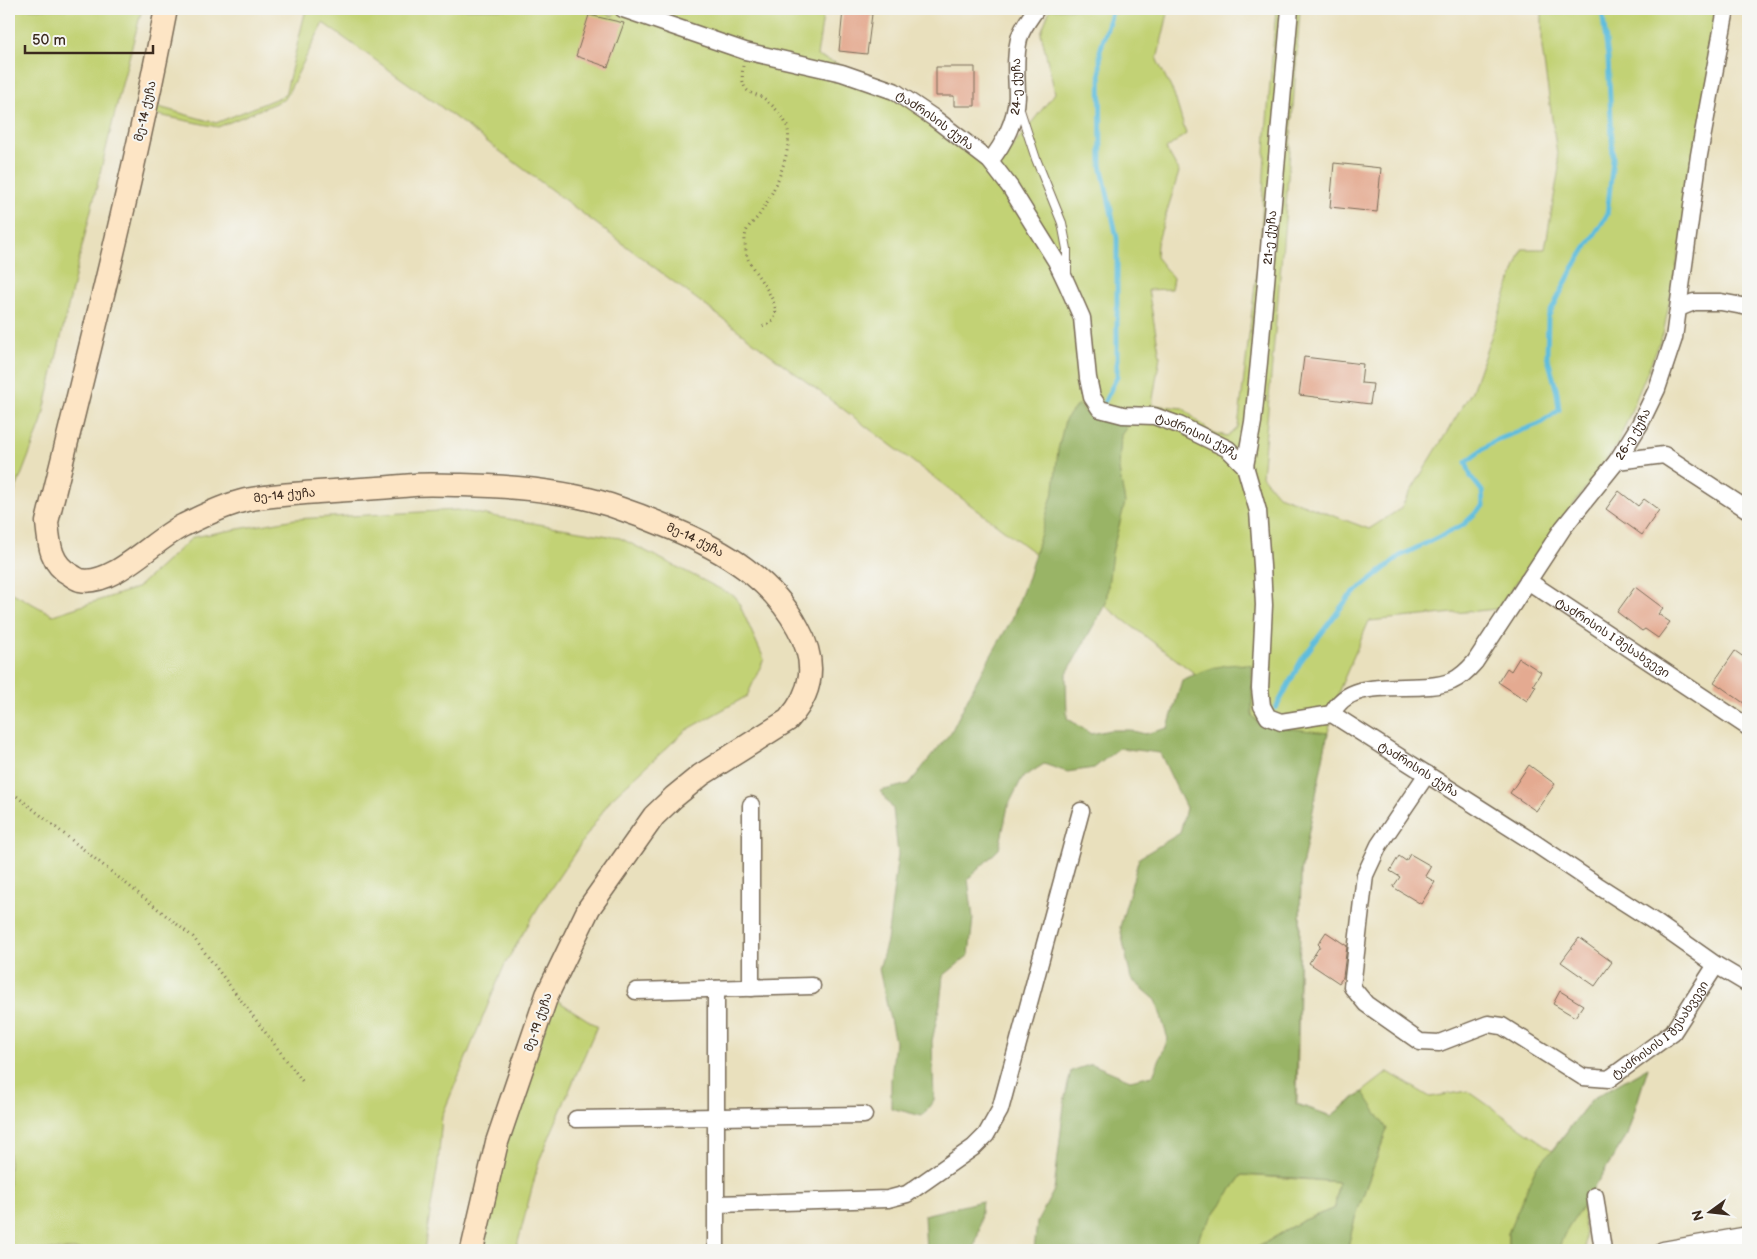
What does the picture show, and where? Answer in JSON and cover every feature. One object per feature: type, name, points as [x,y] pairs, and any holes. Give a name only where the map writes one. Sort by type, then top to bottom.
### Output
[{"type":"street","name":"მე-14 ქუჩა","points":[[166,9],[152,81],[96,323],[47,522],[49,545],[54,560],[65,572],[80,580],[100,579],[120,570],[175,529],[206,514],[246,500],[288,494],[422,485],[500,486],[550,492],[608,504],[691,536],[734,559],[769,588],[791,615],[805,640],[811,665],[809,686],[800,707],[788,720],[701,775],[654,816]]},
{"type":"street","name":"ტაძრისის ქუჩა","points":[[623,9],[745,50],[842,73],[894,91],[990,160],[1036,228],[1056,261],[1067,284],[1082,318],[1088,378],[1092,397],[1100,409],[1123,415],[1154,416],[1180,425],[1228,449],[1245,466],[1258,511],[1264,605],[1260,688],[1262,706],[1268,717],[1281,722],[1332,714],[1748,984]]},
{"type":"street","name":"24-ე ქუჩა","points":[[990,160],[997,152],[1014,116],[1017,98],[1015,61],[1019,37],[1036,9]]},
{"type":"street","name":"21-ე ქუჩა","points":[[1245,466],[1253,422],[1259,362],[1290,9]]},
{"type":"street","name":"26-ე ქუჩა","points":[[1332,714],[1341,699],[1363,690],[1437,685],[1452,681],[1466,672],[1476,662],[1563,528],[1617,461],[1640,424],[1657,389],[1674,338],[1699,155],[1726,9]]},
{"type":"street","points":[[1679,308],[1694,302],[1721,302],[1748,307]]},
{"type":"street","points":[[1617,461],[1664,455],[1748,510]]},
{"type":"street","name":"ტაძრისის I შესახვევი","points":[[1528,581],[1748,727]]},
{"type":"street","name":"ტაძრისის I შესახვევი","points":[[1427,774],[1379,845],[1365,875],[1352,987],[1366,1004],[1420,1042],[1440,1043],[1488,1024],[1502,1026],[1583,1077],[1609,1079],[1673,1032],[1716,965]]},
{"type":"street","points":[[751,805],[751,988]]},
{"type":"street","points":[[716,1204],[888,1199],[907,1194],[974,1147],[986,1135],[1000,1110],[1081,811]]},
{"type":"street","name":"მე-19 ქუჩა","points":[[472,1250],[497,1142],[546,995],[589,908],[654,816]]},
{"type":"street","points":[[636,991],[812,986]]},
{"type":"street","points":[[716,989],[716,1250]]},
{"type":"street","points":[[576,1119],[864,1114]]},
{"type":"street","points":[[1595,1196],[1603,1250]]},
{"type":"street","points":[[1663,1250],[1748,1235]]},
{"type":"lane","points":[[1017,98],[1036,159],[1062,223],[1067,249],[1067,284]]},
{"type":"path","points":[[745,50],[742,79],[748,91],[763,98],[779,112],[788,129],[788,149],[779,174],[769,200],[760,215],[748,226],[745,243],[748,259],[765,286],[774,306],[775,317],[772,323],[760,327]]},
{"type":"path","points":[[9,790],[193,937],[303,1082]]},
{"type":"green space","points":[[9,9],[142,9],[80,255],[41,424],[9,507]]},
{"type":"green space","points":[[306,9],[590,9],[613,16],[615,9],[824,9],[817,56],[897,86],[999,164],[1055,93],[1041,33],[1050,9],[1169,9],[1157,60],[1174,94],[1186,134],[1166,149],[1179,172],[1157,244],[1156,257],[1173,278],[1171,289],[1148,290],[1160,356],[1152,405],[1183,408],[1210,432],[1227,436],[1238,427],[1261,235],[1266,133],[1276,9],[1300,9],[1285,220],[1262,476],[1278,495],[1369,529],[1400,509],[1472,391],[1522,249],[1545,249],[1559,168],[1542,48],[1542,9],[1719,9],[1708,108],[1663,334],[1617,445],[1497,609],[1369,621],[1340,688],[1324,747],[1301,872],[1297,1104],[1331,1116],[1388,1072],[1430,1097],[1468,1091],[1552,1150],[1592,1099],[1648,1067],[1627,1135],[1583,1204],[1586,1250],[1533,1250],[1508,1233],[1508,1250],[1347,1250],[1355,1218],[1384,1138],[1289,1113],[1270,730],[433,101],[323,23],[285,99],[218,127],[153,114],[155,106],[216,123],[285,95]]},
{"type":"green space","points":[[1078,404],[1090,417],[1129,424],[1121,435],[1119,469],[1125,503],[1112,553],[1106,603],[1066,675],[1067,718],[1091,734],[1110,730],[1129,730],[1145,734],[1168,728],[1182,680],[1216,667],[1242,664],[1252,665],[1252,715],[1260,725],[1328,733],[1301,872],[1296,1104],[1331,1116],[1363,1092],[1387,1129],[1355,1218],[1347,1250],[1253,1250],[1302,1221],[1335,1208],[1338,1182],[1242,1175],[1201,1232],[1195,1250],[1034,1250],[1037,1222],[1054,1190],[1065,1097],[1071,1071],[1092,1064],[1130,1080],[1153,1075],[1168,1039],[1156,1000],[1131,979],[1120,927],[1139,858],[1180,833],[1186,808],[1160,753],[1119,748],[1094,768],[1067,772],[1044,764],[1022,778],[1008,806],[999,849],[968,879],[973,918],[969,955],[943,976],[940,1004],[932,1041],[934,1100],[922,1116],[891,1108],[891,1079],[895,1042],[879,969],[887,941],[898,854],[893,809],[880,791],[909,784],[951,732],[977,680],[1012,619],[1028,577],[1054,489],[1058,450],[1065,420]]},
{"type":"green space","points":[[457,510],[620,538],[736,597],[764,659],[747,696],[685,731],[611,799],[539,906],[504,966],[442,1116],[438,1164],[424,1250],[9,1250],[9,591],[53,615],[137,588],[193,537],[295,519]]},
{"type":"green space","points":[[555,999],[597,1026],[539,1161],[516,1250],[481,1250],[507,1137]]},
{"type":"green space","points":[[1648,1067],[1627,1135],[1564,1235],[1558,1250],[1508,1250],[1508,1233],[1536,1167],[1552,1151],[1592,1099]]},
{"type":"green space","points":[[1242,1175],[1338,1182],[1335,1208],[1302,1221],[1253,1250],[1195,1250],[1201,1232]]},
{"type":"green space","points":[[982,1201],[979,1231],[974,1250],[926,1250],[924,1215]]},
{"type":"building","points":[[843,10],[872,14],[867,54],[839,51]]},
{"type":"building","points":[[589,15],[624,23],[608,67],[576,56]]},
{"type":"building","points":[[936,67],[975,67],[975,106],[954,106],[954,96],[936,96]]},
{"type":"building","points":[[1334,163],[1381,168],[1377,212],[1330,207]]},
{"type":"building","points":[[1304,357],[1363,364],[1361,383],[1373,384],[1370,404],[1299,395]]},
{"type":"building","points":[[1619,491],[1638,506],[1644,499],[1659,510],[1642,535],[1606,509]]},
{"type":"building","points":[[1635,587],[1663,608],[1658,614],[1670,622],[1658,638],[1645,629],[1642,631],[1617,612]]},
{"type":"building","points":[[1735,651],[1748,660],[1748,706],[1714,682]]},
{"type":"building","points":[[1519,658],[1541,672],[1533,685],[1536,686],[1527,701],[1498,682],[1507,668],[1511,671]]},
{"type":"building","points":[[1529,765],[1555,784],[1536,811],[1510,793]]},
{"type":"building","points":[[1410,854],[1431,866],[1425,876],[1435,882],[1421,904],[1393,887],[1400,877],[1390,871],[1399,856],[1406,861]]},
{"type":"building","points":[[1326,932],[1347,946],[1343,977],[1339,983],[1309,963]]},
{"type":"building","points":[[1579,938],[1612,962],[1595,986],[1561,962]]},
{"type":"building","points":[[1560,991],[1583,1005],[1575,1017],[1553,1004]]},
{"type":"waterway","points":[[1105,401],[1117,377],[1117,238],[1101,165],[1100,51],[1113,9]]},
{"type":"waterway","points":[[1276,708],[1302,659],[1348,598],[1400,556],[1463,525],[1483,506],[1482,491],[1471,477],[1466,462],[1494,441],[1539,424],[1559,410],[1557,392],[1547,355],[1548,317],[1573,268],[1607,215],[1613,159],[1608,58],[1602,9]]}]
